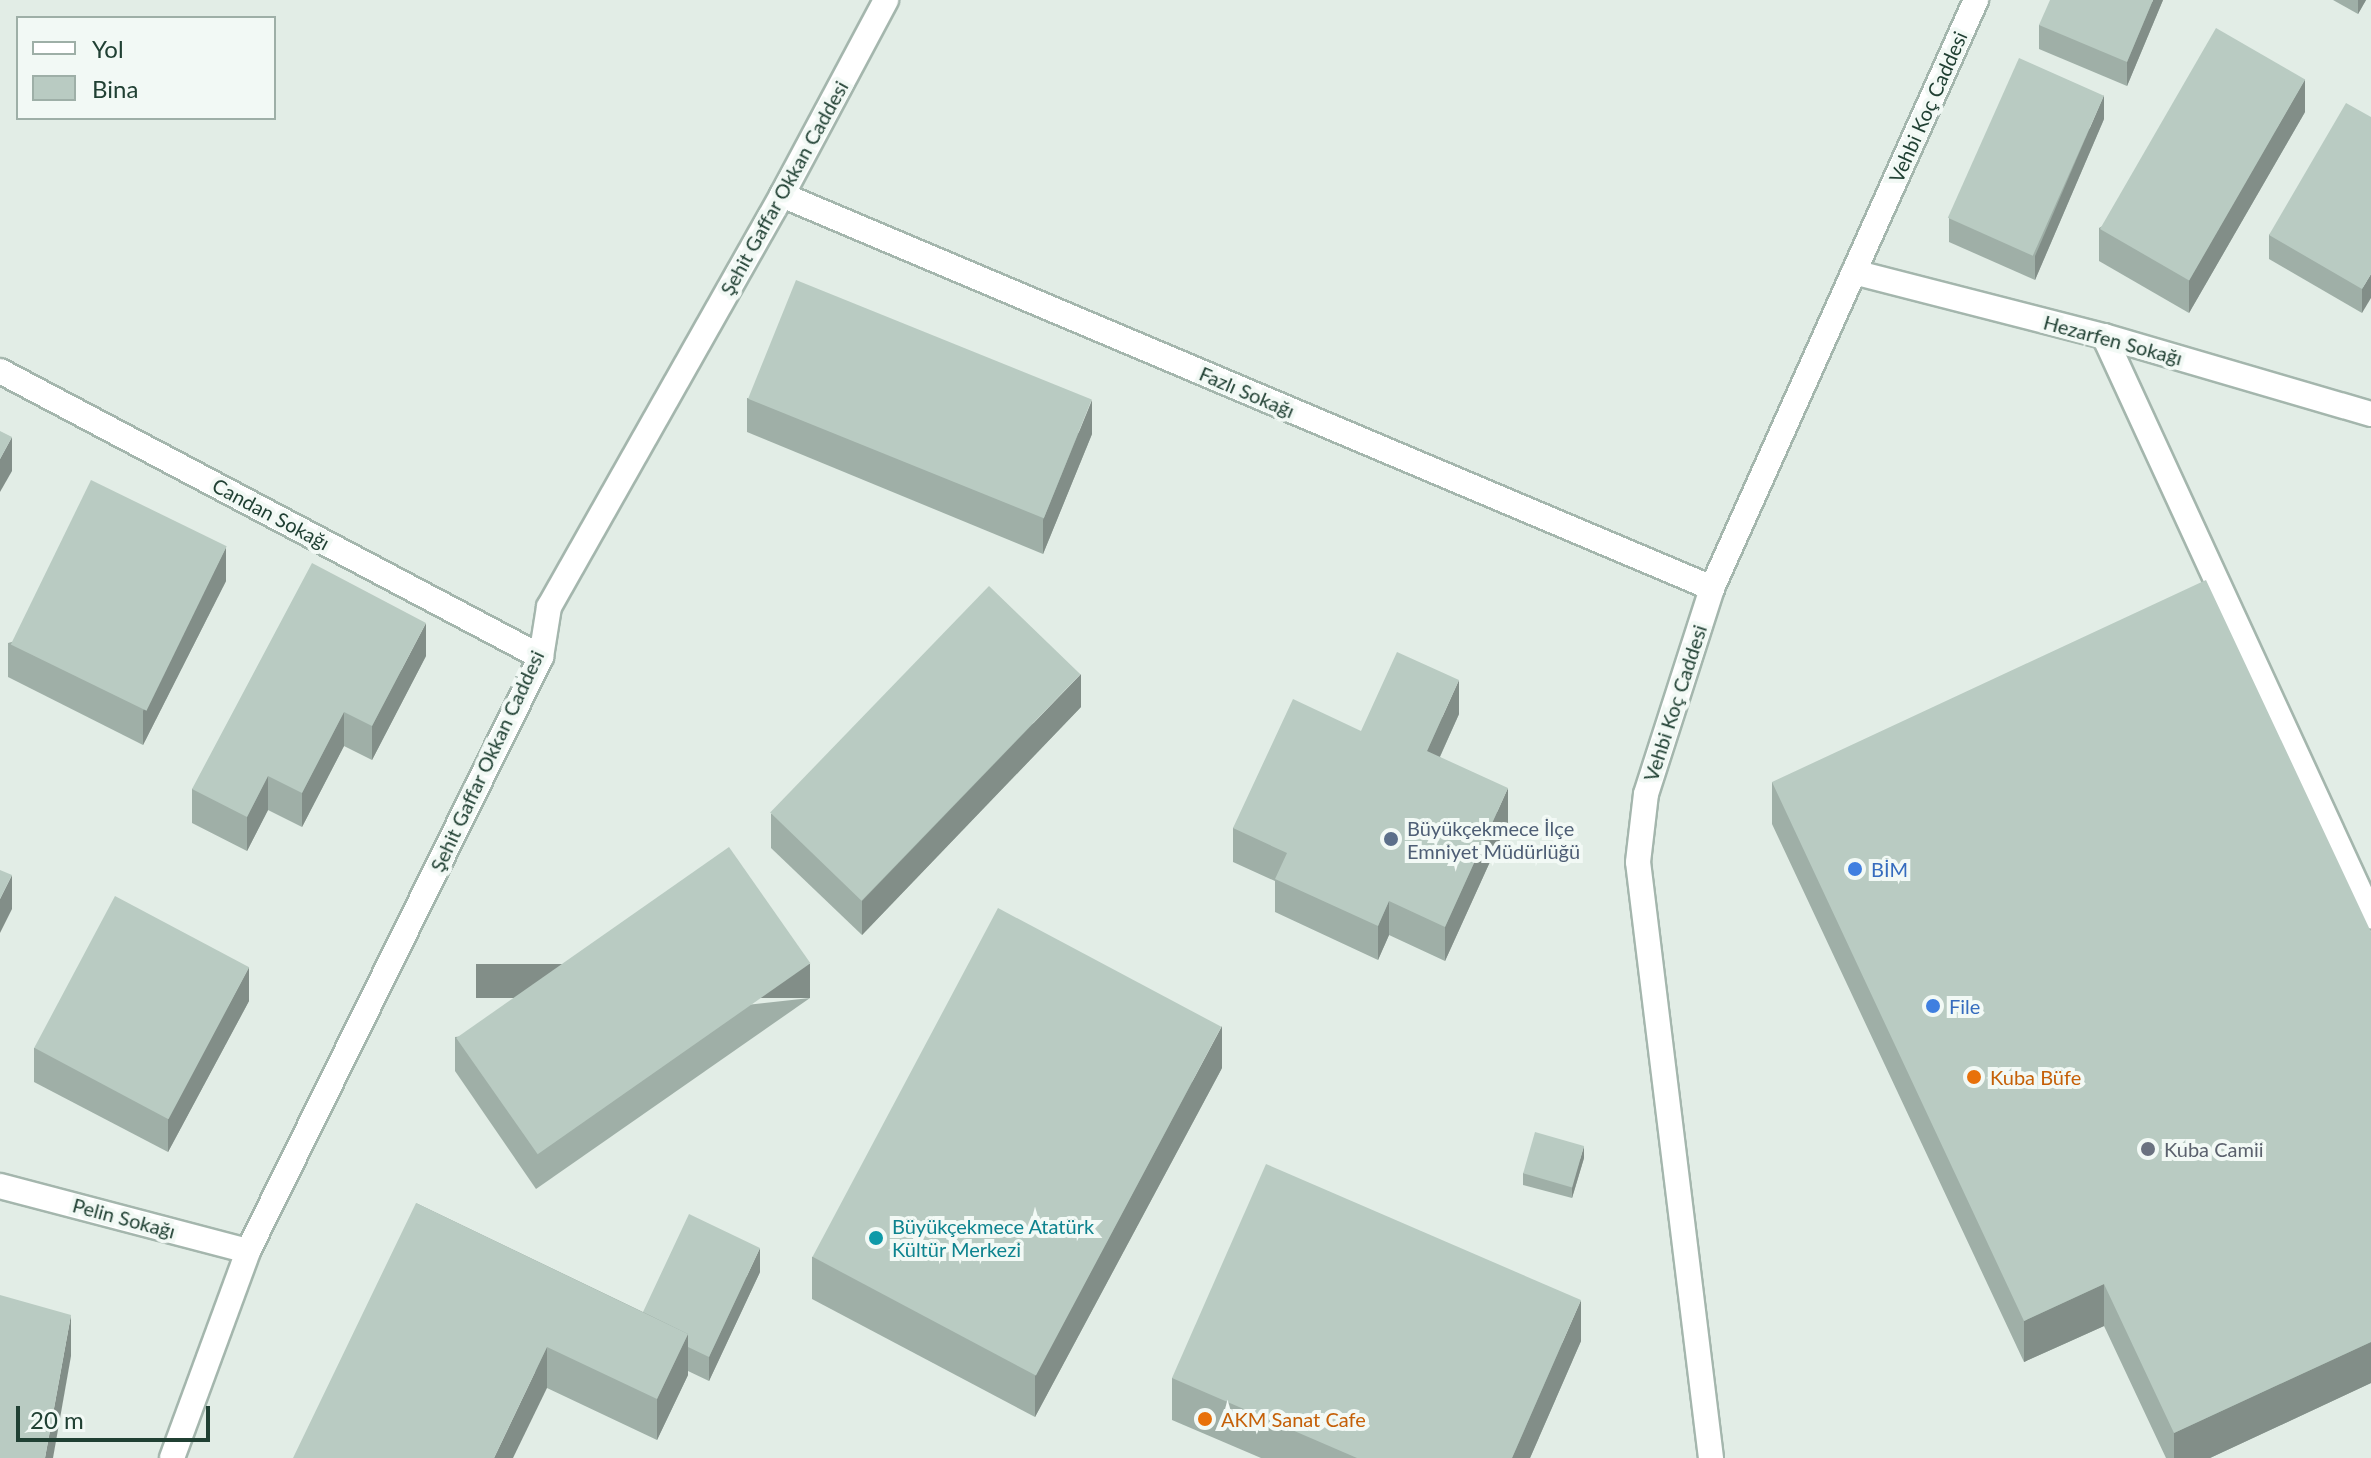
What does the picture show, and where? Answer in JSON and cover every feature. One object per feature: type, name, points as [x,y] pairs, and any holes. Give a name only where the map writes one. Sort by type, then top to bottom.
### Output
[{"type":"street","name":"Şehit Gaffar Okkan Caddesi","points":[[172,1458],[248,1251],[541,657],[549,607],[782,195],[886,0]]},
{"type":"street","name":"Vehbi Koç Caddesi","points":[[1711,1458],[1638,862],[1646,794],[1712,588],[1976,0]]},
{"type":"street","name":"Fazlı Sokağı","points":[[782,195],[1712,588]]},
{"type":"street","name":"Hezarfen Sokağı","points":[[1854,272],[2104,336],[2371,414]]},
{"type":"street","points":[[2104,336],[2371,916]]},
{"type":"street","name":"Candan Sokağı","points":[[0,371],[541,657]]},
{"type":"street","name":"Pelin Sokağı","points":[[0,1186],[248,1251]]},
{"type":"building","points":[[2050,0],[2153,0],[2127,62],[2039,25]]},
{"type":"building","points":[[2216,28],[2305,80],[2189,280],[2100,229]]},
{"type":"building","points":[[2019,58],[2104,96],[2033,256],[1948,218]]},
{"type":"building","points":[[2346,103],[2371,117],[2371,274],[2362,289],[2269,235]]},
{"type":"building","points":[[796,280],[1092,399],[1044,518],[748,399]]},
{"type":"building","points":[[0,431],[12,437],[0,459]]},
{"type":"building","points":[[91,480],[227,546],[146,711],[11,644]]},
{"type":"building","points":[[312,563],[426,623],[372,726],[344,712],[302,793],[268,776],[247,817],[192,789]]},
{"type":"building","name":"Kuba Camii","points":[[2206,580],[2371,932],[2371,1342],[2174,1433],[2104,1284],[2024,1321],[1772,782]]},
{"type":"building","points":[[989,586],[1080,674],[862,901],[770,813]]},
{"type":"building","points":[[1397,652],[1459,680],[1427,751],[1508,788],[1445,927],[1389,901],[1378,926],[1275,879],[1287,853],[1233,828],[1293,699],[1361,731]]},
{"type":"building","points":[[729,847],[810,963],[538,1154],[456,1038]]},
{"type":"building","points":[[0,870],[12,875],[0,899]]},
{"type":"building","points":[[115,896],[249,967],[168,1119],[34,1048]]},
{"type":"building","points":[[998,908],[1221,1027],[1036,1376],[813,1257]]},
{"type":"building","points":[[1535,1132],[1584,1146],[1572,1187],[1523,1173]]},
{"type":"building","points":[[1266,1164],[1581,1300],[1512,1458],[1357,1458],[1172,1378]]},
{"type":"building","points":[[416,1203],[688,1334],[657,1399],[547,1347],[494,1458],[293,1458]]},
{"type":"building","points":[[689,1214],[760,1248],[709,1357],[688,1347],[688,1334],[643,1312]]},
{"type":"building","points":[[0,1295],[71,1315],[45,1458],[0,1458]]},
{"type":"place","name":"Büyükçekmece İlçe Emniyet Müdürlüğü","points":[[1391,839]]},
{"type":"place","name":"BİM","points":[[1855,869]]},
{"type":"place","name":"File","points":[[1933,1006]]},
{"type":"place","name":"Kuba Büfe","points":[[1974,1077]]},
{"type":"place","name":"Kuba Camii","points":[[2148,1149]]},
{"type":"place","name":"Büyükçekmece Atatürk Kültür Merkezi","points":[[876,1238]]},
{"type":"place","name":"AKM Sanat Cafe","points":[[1205,1419]]}]
